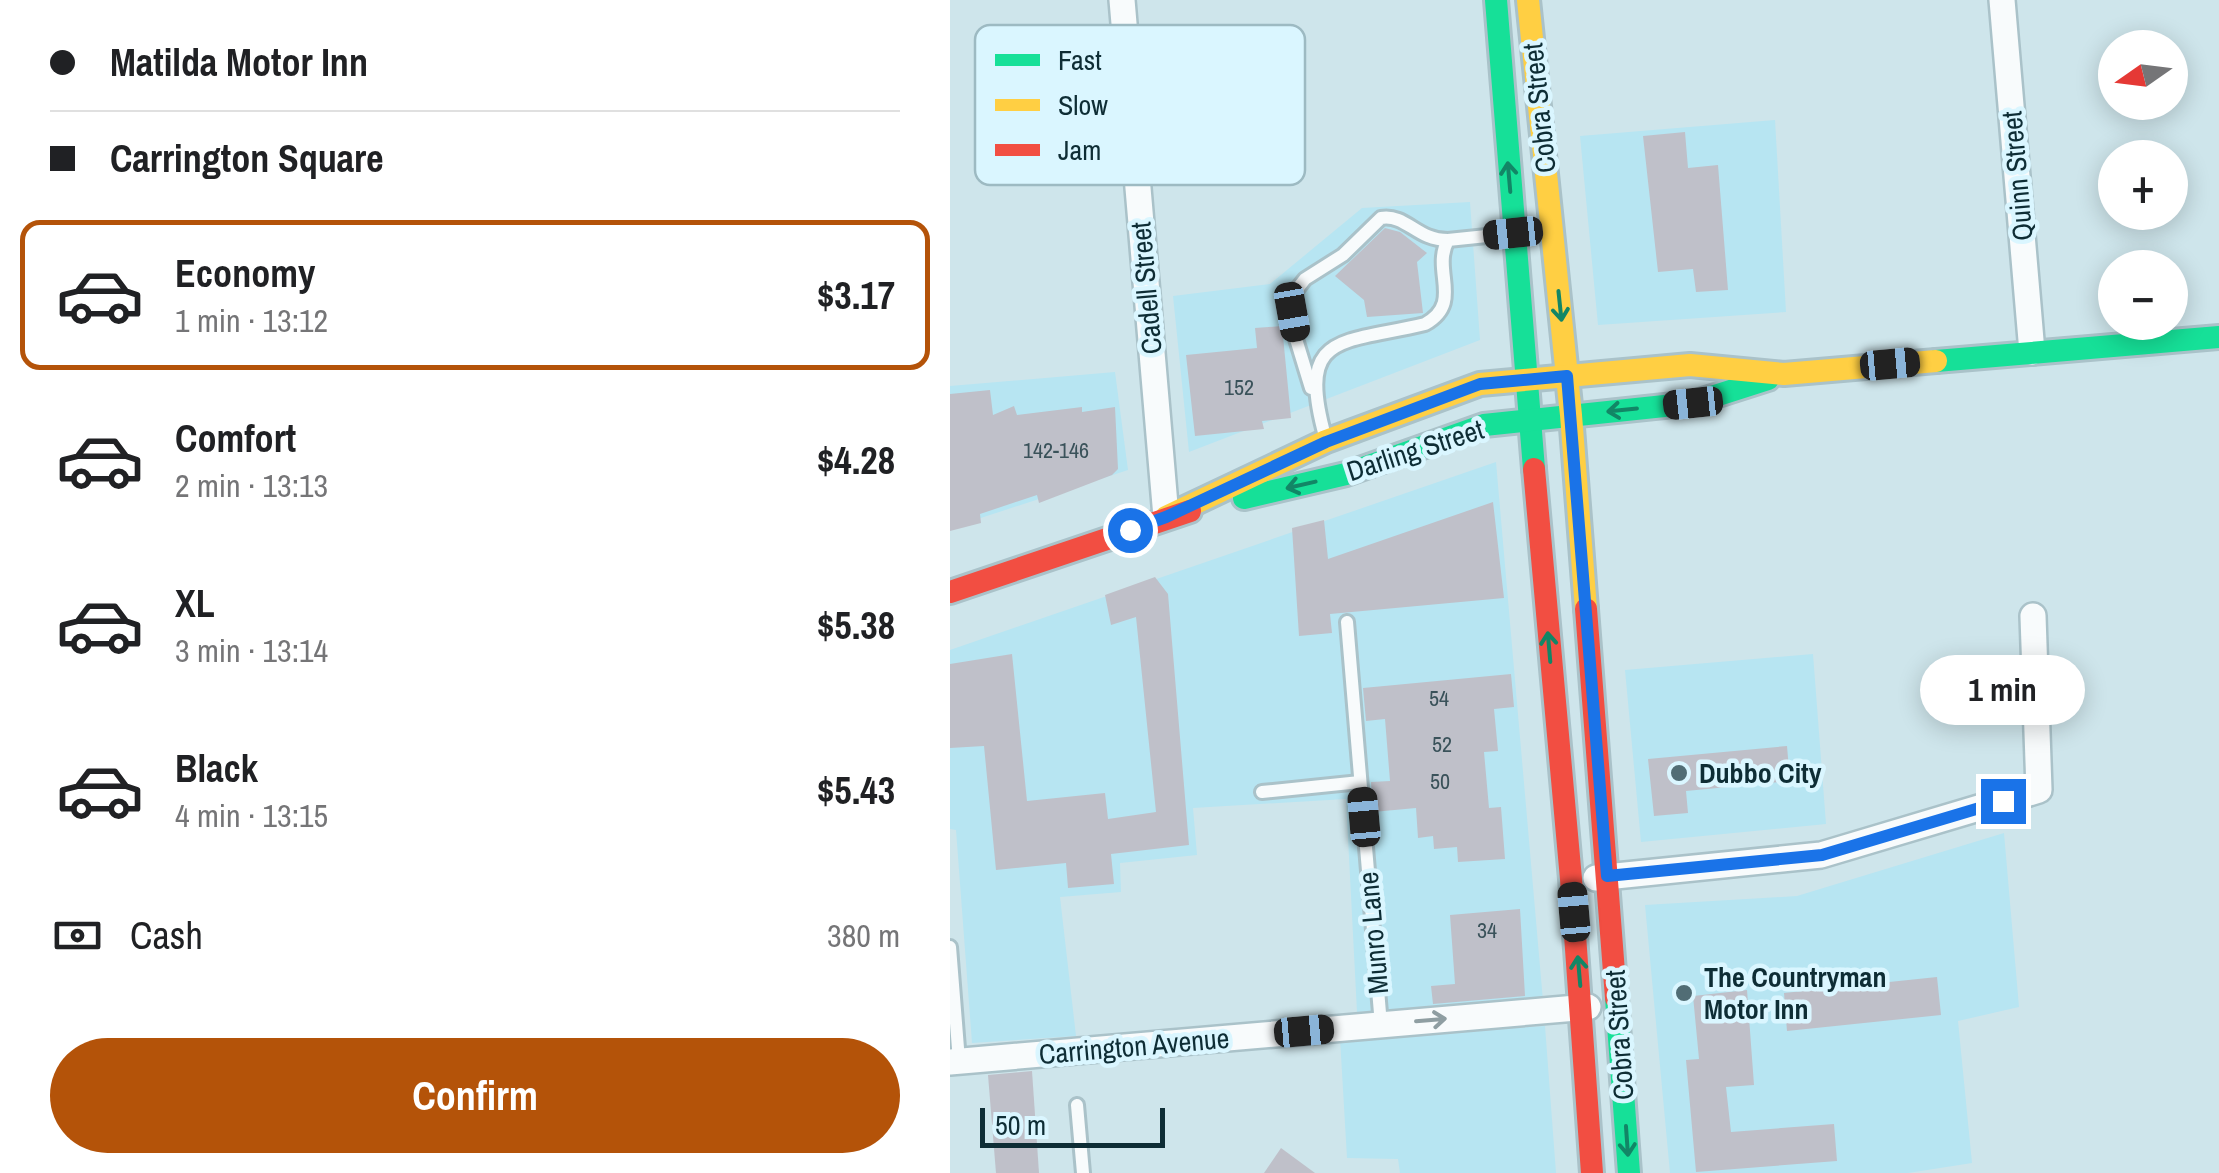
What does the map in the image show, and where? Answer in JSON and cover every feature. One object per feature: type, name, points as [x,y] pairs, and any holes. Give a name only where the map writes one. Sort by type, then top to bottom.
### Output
[{"type":"main road","name":"Cobra Street","points":[[1496,0],[1528,420],[1582,1007],[1592,1173]]},
{"type":"main road","name":"Cobra Street","points":[[1528,0],[1571,415],[1629,1173]]},
{"type":"main road","name":"Darling Street","points":[[950,592],[1166,517],[1335,452],[1480,384],[1690,365],[1784,374],[2219,336]]},
{"type":"main road","name":"Darling Street","points":[[1166,517],[1346,474],[1484,425],[1693,403],[1784,374]]},
{"type":"street","name":"Cadell Street","points":[[1122,0],[1124,25]]},
{"type":"street","name":"Quinn Street","points":[[2002,0],[2032,352]]},
{"type":"street","name":"Cadell Street","points":[[1138,185],[1166,517]]},
{"type":"street","points":[[1571,881],[1822,855],[2039,790],[2033,616]]},
{"type":"street","name":"Carrington Avenue","points":[[954,1062],[1616,1004]]},
{"type":"lane","points":[[1450,436],[1413,438],[1335,452],[1316,405],[1292,312],[1294,293],[1298,285],[1334,263],[1381,218],[1399,219],[1424,238],[1448,240],[1513,233]]},
{"type":"lane","points":[[1316,405],[1316,369],[1330,348],[1345,341],[1425,324],[1442,312],[1443,250],[1448,240]]},
{"type":"lane","name":"Munro Lane","points":[[1347,622],[1381,1024]]},
{"type":"lane","points":[[1262,792],[1360,782]]},
{"type":"lane","points":[[950,947],[954,1062]]},
{"type":"lane","points":[[1077,1104],[1083,1173]]},
{"type":"shaded area","points":[[1775,120],[1786,312],[1598,325],[1580,136]]},
{"type":"shaded area","points":[[1470,202],[1480,340],[1189,452],[1173,296],[1270,284],[1362,208]]},
{"type":"shaded area","points":[[1115,372],[1128,470],[950,528],[950,386]]},
{"type":"shaded area","points":[[1496,462],[1543,1001],[1357,1012],[1346,799],[1193,808],[1197,855],[1120,863],[1121,892],[1060,897],[1076,1036],[972,1043],[956,830],[950,829],[950,650]]},
{"type":"shaded area","points":[[1813,654],[1826,824],[1641,842],[1625,670]]},
{"type":"shaded area","points":[[2004,833],[2019,1007],[1958,1021],[1972,1163],[1908,1173],[1670,1173],[1645,905],[1797,896]]},
{"type":"shaded area","points":[[1545,1026],[1556,1173],[1400,1173],[1398,1159],[1347,1158],[1340,1038]]},
{"type":"building","points":[[1685,132],[1688,168],[1718,165],[1728,290],[1696,292],[1693,269],[1658,272],[1643,136]]},
{"type":"building","points":[[1385,228],[1400,232],[1427,253],[1417,262],[1423,313],[1367,317],[1364,300],[1335,276]]},
{"type":"building","points":[[1282,326],[1291,418],[1262,421],[1264,429],[1195,436],[1186,355],[1257,348],[1255,328]]},
{"type":"building","points":[[990,390],[993,415],[1014,406],[1017,415],[1115,407],[1118,469],[1112,475],[1039,503],[1037,495],[980,514],[981,523],[950,531],[950,394]]},
{"type":"building","points":[[1493,502],[1504,598],[1330,614],[1332,633],[1299,636],[1292,528],[1324,520],[1328,559]]},
{"type":"building","points":[[1155,577],[1168,594],[1189,845],[1111,854],[1114,884],[1068,888],[1066,863],[996,870],[984,746],[950,748],[950,664],[1012,654],[1027,801],[1105,793],[1108,819],[1156,812],[1136,617],[1111,625],[1105,595]]},
{"type":"building","points":[[1511,674],[1514,707],[1494,709],[1498,751],[1484,752],[1489,808],[1501,807],[1505,859],[1458,862],[1457,847],[1434,849],[1433,836],[1418,838],[1416,808],[1373,812],[1371,782],[1390,781],[1385,719],[1366,721],[1363,688]]},
{"type":"building","points":[[1787,746],[1790,781],[1686,791],[1688,813],[1654,816],[1648,759]]},
{"type":"building","points":[[1520,909],[1525,996],[1433,1004],[1431,986],[1455,984],[1450,915]]},
{"type":"building","points":[[1937,977],[1941,1015],[1787,1031],[1784,993]]},
{"type":"building","points":[[1747,990],[1754,1085],[1726,1087],[1731,1132],[1834,1124],[1837,1161],[1696,1172],[1686,1060],[1699,1059],[1693,996]]},
{"type":"building","points":[[1032,1071],[1039,1173],[996,1173],[988,1075]]},
{"type":"building","points":[[1281,1148],[1315,1173],[1264,1173]]},
{"type":"traffic: fast","points":[[1496,0],[1534,469]]},
{"type":"traffic: fast","points":[[1936,361],[2219,337]]},
{"type":"traffic: fast","points":[[1244,498],[1346,474],[1484,425],[1693,403],[1768,379]]},
{"type":"traffic: fast","points":[[1616,998],[1629,1173]]},
{"type":"traffic: slow","points":[[1528,0],[1571,415],[1586,609]]},
{"type":"traffic: slow","points":[[1166,517],[1326,441],[1480,384],[1690,365],[1784,374],[1936,361]]},
{"type":"traffic: jam","points":[[1534,469],[1571,879],[1592,1173]]},
{"type":"traffic: jam","points":[[950,592],[1190,511]]},
{"type":"traffic: jam","points":[[1586,609],[1616,998]]},
{"type":"place","name":"Dubbo City","points":[[1679,773]]},
{"type":"place","name":"The Countryman Motor Inn","points":[[1684,993]]},
{"type":"route","points":[[1130,530],[1326,442],[1480,384],[1567,376],[1607,876],[1822,855],[2003,801]]}]
